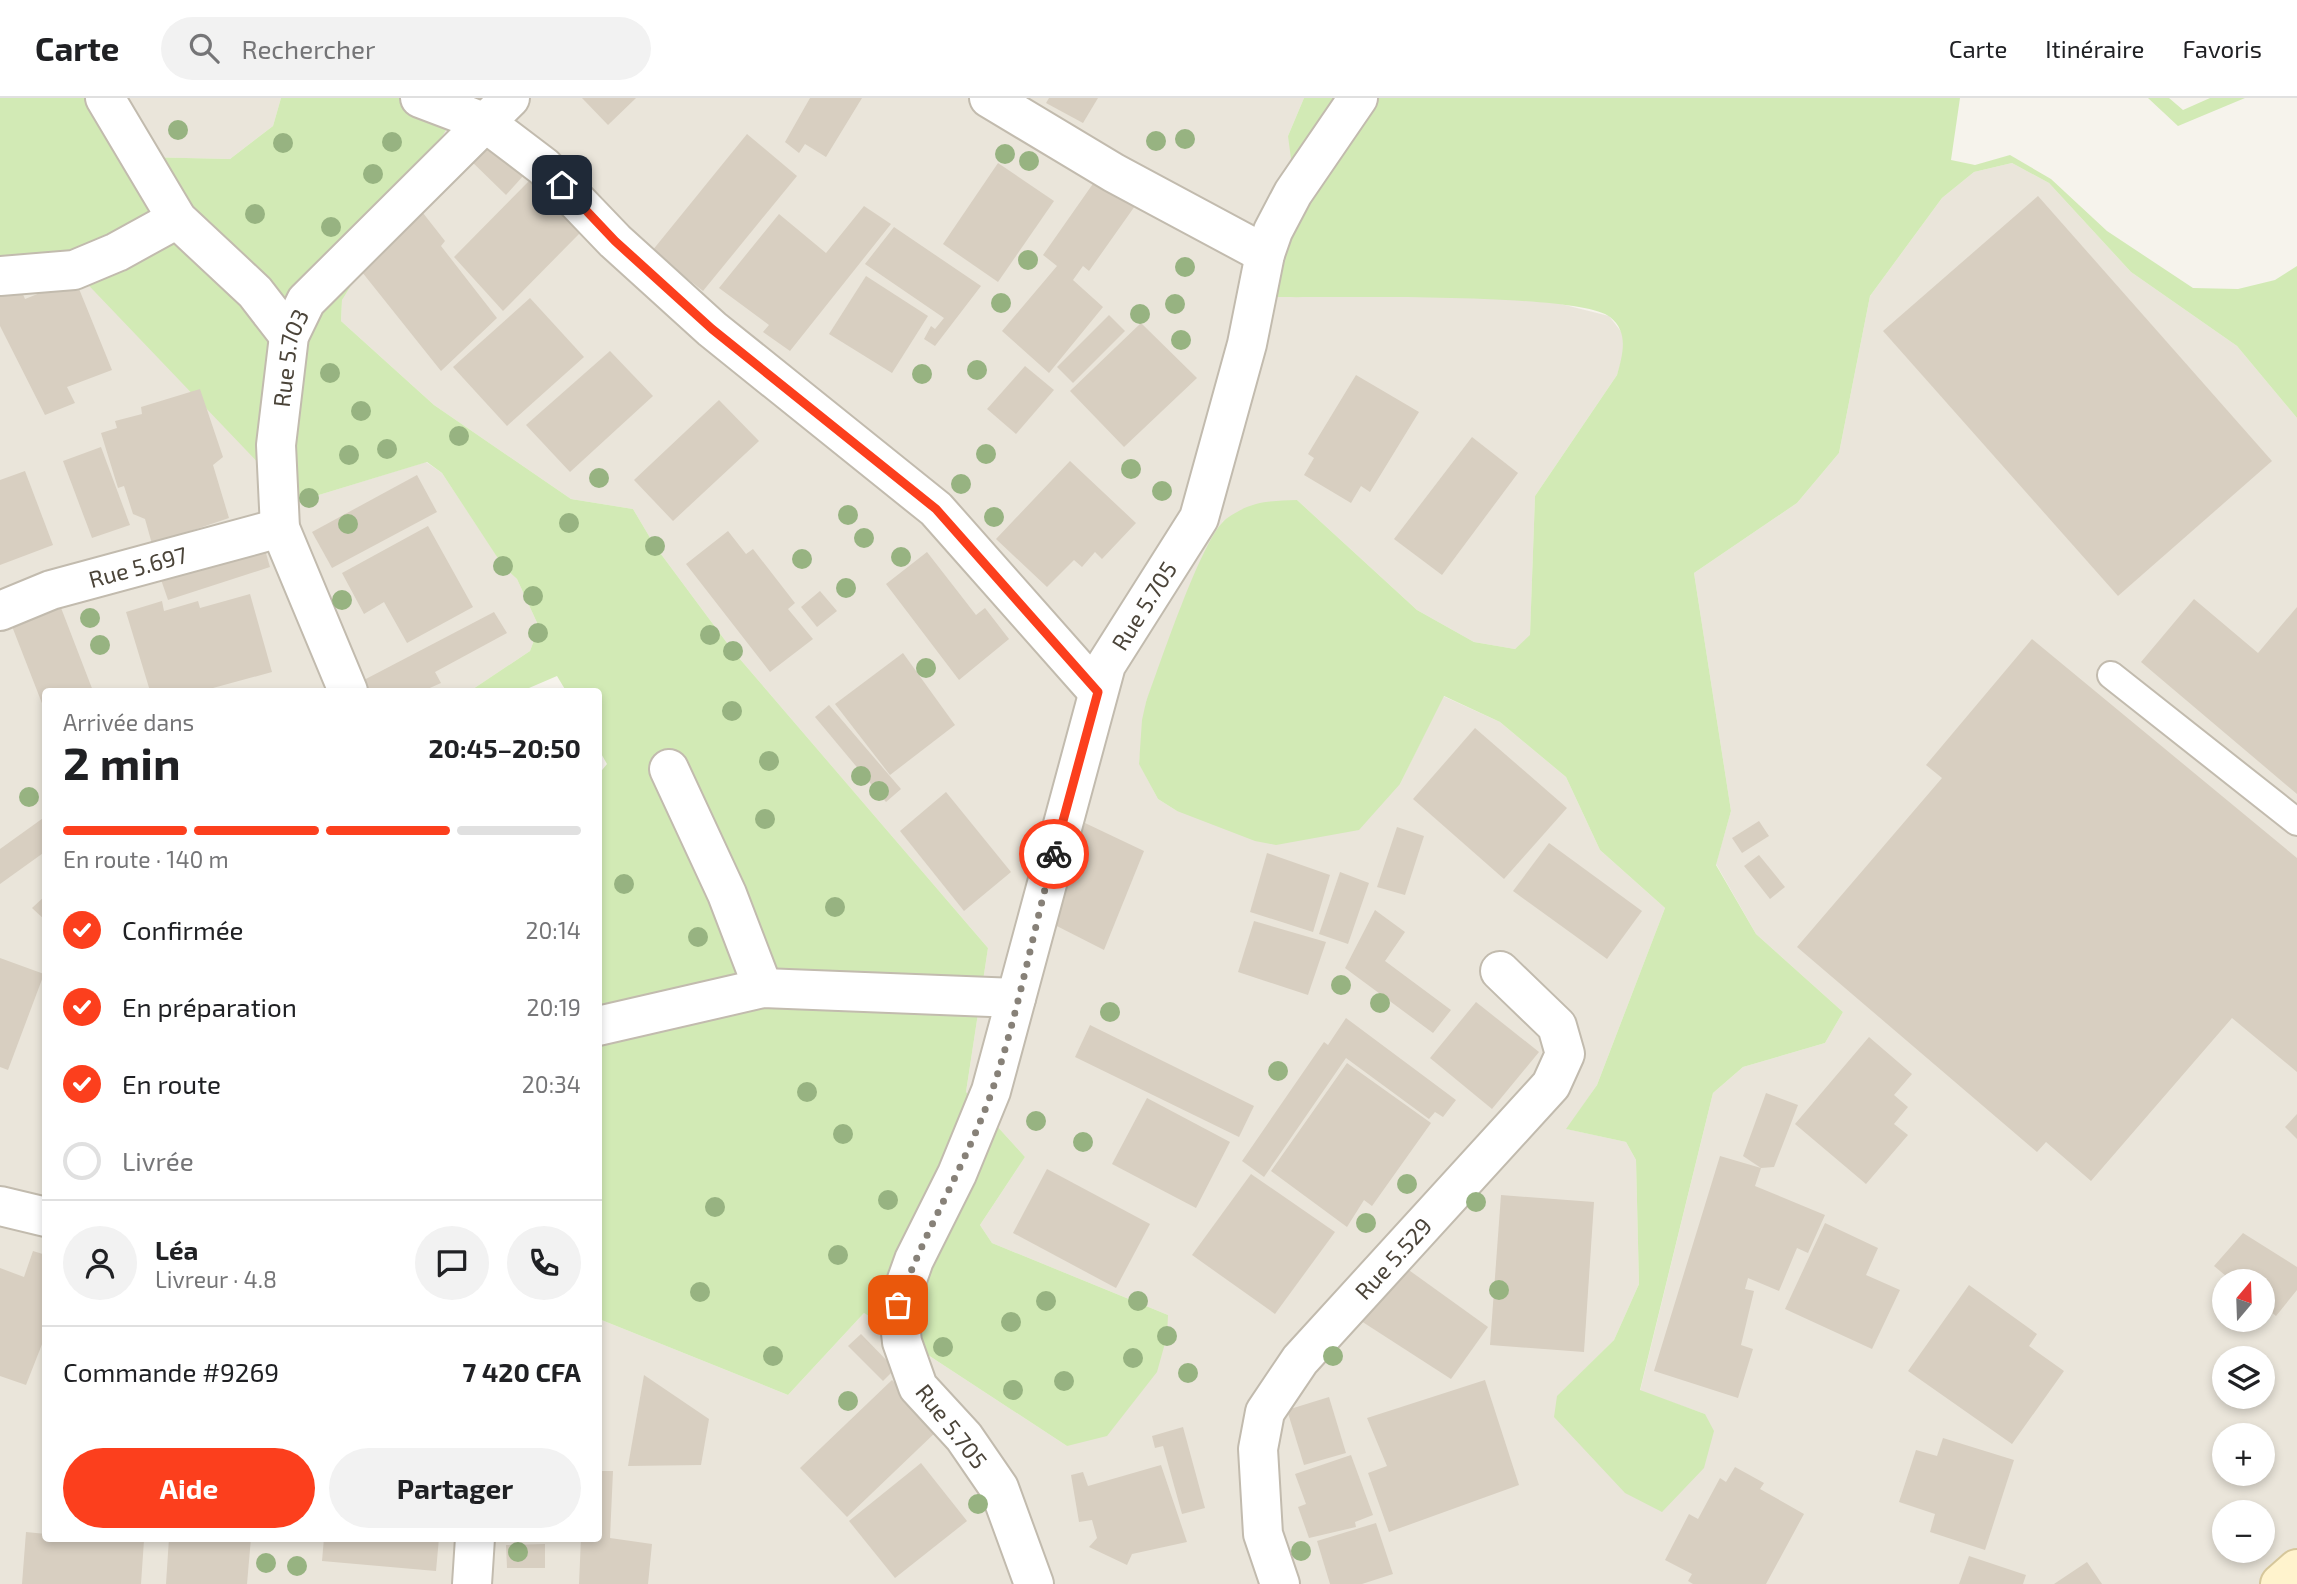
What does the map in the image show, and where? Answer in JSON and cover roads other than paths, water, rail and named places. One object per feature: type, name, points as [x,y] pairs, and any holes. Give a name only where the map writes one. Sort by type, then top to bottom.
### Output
[{"type":"main road","points":[[2280,1584],[2297,1569]]},
{"type":"street","points":[[105,98],[177,219],[255,292],[289,336]]},
{"type":"street","points":[[420,98],[425,103],[498,110],[544,167],[615,241],[712,329],[936,509],[1098,692]]},
{"type":"street","points":[[989,98],[1114,173],[1265,254]]},
{"type":"street","name":"Rue 5.705","points":[[1034,1584],[999,1488],[964,1437],[918,1387],[902,1342],[898,1305],[914,1261],[957,1174],[992,1091],[1106,665],[1199,518],[1247,344],[1265,254],[1273,231],[1293,193],[1358,98]]},
{"type":"street","name":"Rue 5.703","points":[[347,688],[280,528],[276,445],[289,336],[306,301],[498,110]]},
{"type":"street","points":[[0,276],[74,270],[117,252],[177,219]]},
{"type":"street","name":"Rue 5.697","points":[[0,611],[51,590],[280,528]]},
{"type":"street","points":[[669,769],[727,894],[763,988]]},
{"type":"street","name":"Rue 5.529","points":[[1280,1584],[1263,1534],[1258,1449],[1265,1412],[1300,1360],[1551,1085],[1565,1054],[1557,1026],[1500,971]]},
{"type":"street","points":[[602,1025],[763,988],[1016,998]]},
{"type":"street","points":[[0,1206],[42,1216]]},
{"type":"street","points":[[472,1584],[475,1542]]},
{"type":"lane","points":[[2111,676],[2297,822]]}]
